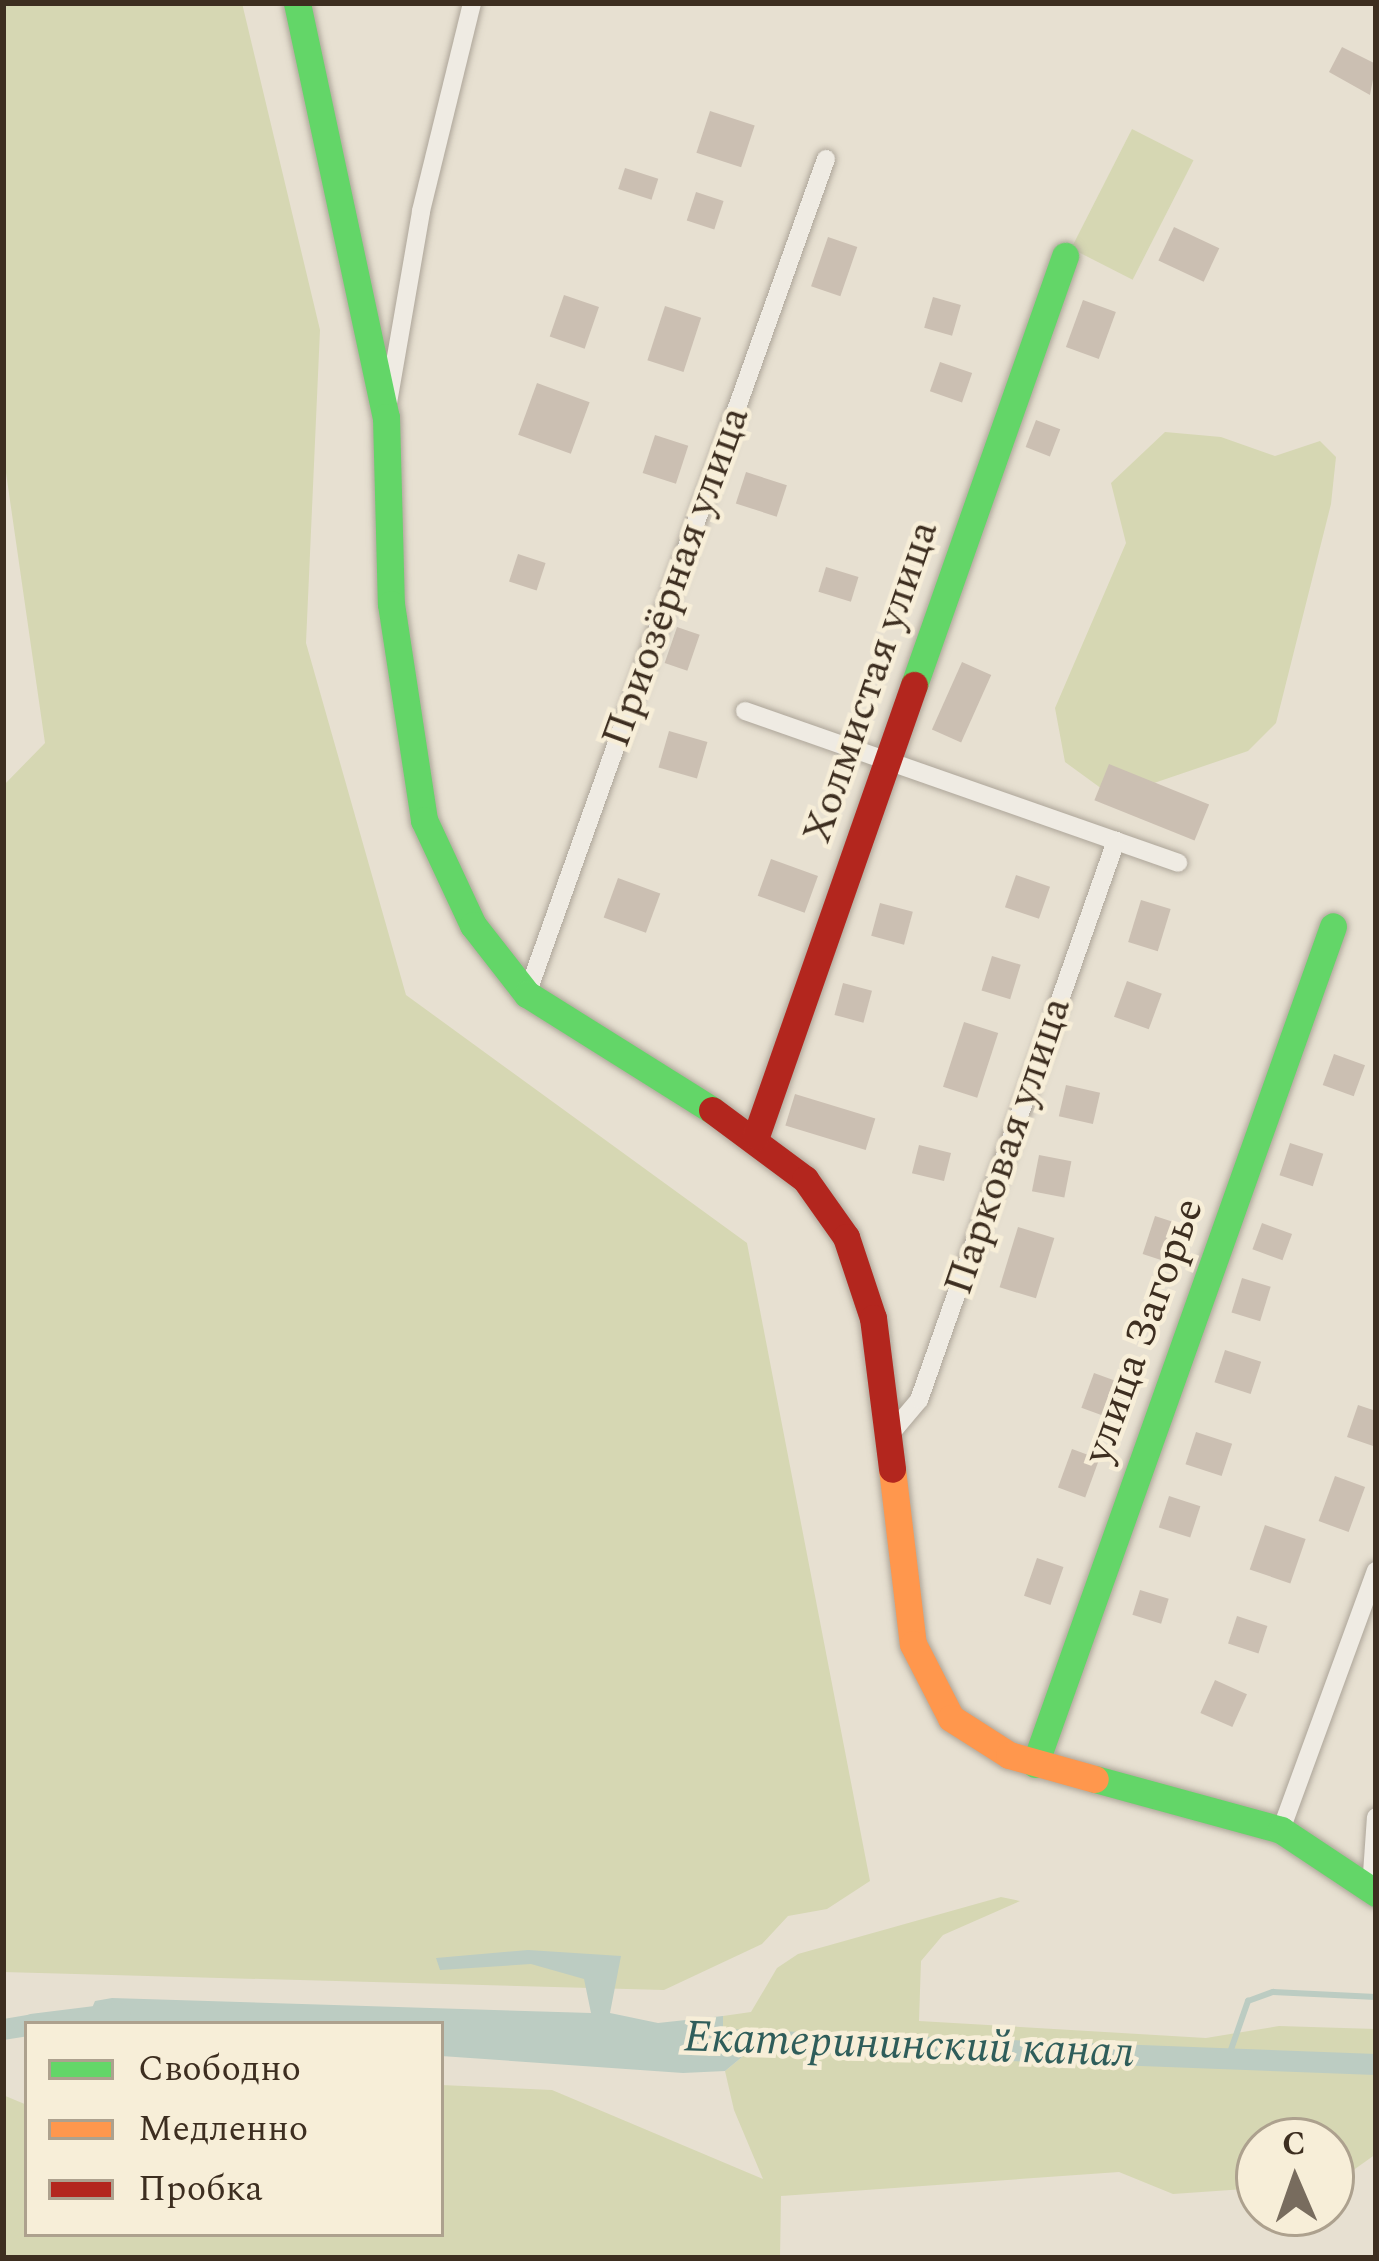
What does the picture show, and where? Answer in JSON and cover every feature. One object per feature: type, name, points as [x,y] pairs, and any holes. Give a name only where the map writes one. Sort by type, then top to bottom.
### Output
[{"type":"street","points":[[297,3],[386,417],[391,604],[412,771],[448,879],[472,925],[527,994],[757,1136],[828,1207],[864,1274],[913,1644],[927,1683],[951,1718],[980,1740],[1035,1764],[1230,1810],[1281,1830],[1373,1890]]},
{"type":"street","points":[[386,417],[421,212],[472,3]]},
{"type":"street","name":"Приозёрная улица","points":[[527,994],[826,159]]},
{"type":"street","name":"Холмистая улица","points":[[757,1136],[1065,256]]},
{"type":"street","points":[[745,711],[1178,862]]},
{"type":"street","name":"Парковая улица","points":[[884,1442],[919,1400],[1116,841]]},
{"type":"street","name":"улица Загорье","points":[[1035,1764],[1333,926]]},
{"type":"street","points":[[1281,1830],[1376,1571]]},
{"type":"street","points":[[1373,1890],[1376,1817]]},
{"type":"green space","points":[[3,3],[242,3],[320,330],[306,643],[406,995],[747,1243],[870,1881],[827,1909],[788,1916],[762,1944],[664,1990],[3,1972],[3,786],[45,743],[3,452]]},
{"type":"green space","points":[[1132,129],[1193,160],[1133,280],[1071,248]]},
{"type":"green space","points":[[1165,432],[1221,437],[1275,456],[1320,441],[1336,457],[1331,504],[1276,723],[1248,751],[1113,797],[1065,762],[1055,708],[1126,543],[1111,483]]},
{"type":"green space","points":[[1001,1897],[1020,1901],[943,1935],[921,1961],[919,2021],[1206,2038],[1279,2026],[1376,2029],[1376,2154],[1355,2169],[1355,2117],[1235,2117],[1235,2190],[1173,2194],[1119,2172],[781,2196],[780,2258],[3,2258],[3,2095],[24,2104],[24,2237],[444,2237],[444,2085],[552,2090],[763,2179],[734,2110],[725,2071],[742,2057],[723,2039],[723,2016],[751,2012],[777,1968],[798,1954]]},
{"type":"shaded area","points":[[528,1950],[621,1956],[610,2013],[658,2023],[723,2016],[723,2039],[745,2050],[725,2071],[683,2073],[444,2056],[444,2021],[92,2021],[89,2015],[95,2001],[112,1998],[591,2013],[584,1979],[531,1964],[440,1970],[436,1958]]},
{"type":"building","points":[[1342,47],[1376,64],[1370,95],[1329,72]]},
{"type":"building","points":[[710,111],[755,126],[741,167],[696,153]]},
{"type":"building","points":[[625,168],[658,179],[651,200],[618,189]]},
{"type":"building","points":[[696,192],[724,201],[714,229],[687,221]]},
{"type":"building","points":[[1174,227],[1219,248],[1204,282],[1158,261]]},
{"type":"building","points":[[828,237],[857,247],[840,296],[811,286]]},
{"type":"building","points":[[564,295],[599,307],[585,349],[550,337]]},
{"type":"building","points":[[933,297],[961,305],[952,336],[924,328]]},
{"type":"building","points":[[1083,300],[1116,312],[1099,359],[1066,347]]},
{"type":"building","points":[[665,306],[701,318],[684,372],[647,360]]},
{"type":"building","points":[[940,362],[972,373],[962,402],[930,391]]},
{"type":"building","points":[[537,383],[590,402],[571,454],[518,435]]},
{"type":"building","points":[[1036,420],[1060,429],[1050,456],[1026,447]]},
{"type":"building","points":[[655,435],[688,446],[676,484],[643,473]]},
{"type":"building","points":[[746,472],[787,485],[777,517],[736,503]]},
{"type":"building","points":[[518,554],[546,563],[537,591],[509,582]]},
{"type":"building","points":[[826,567],[859,577],[851,602],[818,592]]},
{"type":"building","points":[[677,627],[700,635],[687,671],[665,663]]},
{"type":"building","points":[[962,662],[991,675],[961,743],[932,730]]},
{"type":"building","points":[[669,731],[707,742],[697,779],[659,768]]},
{"type":"building","points":[[1109,764],[1209,804],[1195,841],[1094,800]]},
{"type":"building","points":[[771,859],[818,876],[805,913],[758,896]]},
{"type":"building","points":[[1016,875],[1050,887],[1039,919],[1005,907]]},
{"type":"building","points":[[618,878],[660,893],[646,933],[604,917]]},
{"type":"building","points":[[1141,900],[1171,909],[1158,951],[1128,942]]},
{"type":"building","points":[[880,903],[913,912],[904,945],[871,936]]},
{"type":"building","points":[[992,956],[1021,965],[1010,999],[981,990]]},
{"type":"building","points":[[1127,981],[1162,994],[1149,1029],[1114,1017]]},
{"type":"building","points":[[843,983],[872,991],[863,1023],[834,1015]]},
{"type":"building","points":[[964,1022],[998,1033],[977,1098],[943,1087]]},
{"type":"building","points":[[1334,1054],[1365,1065],[1354,1096],[1323,1085]]},
{"type":"building","points":[[1066,1085],[1100,1093],[1093,1124],[1059,1116]]},
{"type":"building","points":[[795,1094],[875,1119],[866,1150],[785,1126]]},
{"type":"building","points":[[1290,1143],[1323,1154],[1313,1186],[1279,1175]]},
{"type":"building","points":[[919,1145],[951,1153],[944,1181],[912,1173]]},
{"type":"building","points":[[1039,1155],[1071,1161],[1064,1198],[1032,1191]]},
{"type":"building","points":[[1155,1216],[1183,1225],[1170,1263],[1143,1254]]},
{"type":"building","points":[[1262,1223],[1292,1234],[1282,1260],[1252,1249]]},
{"type":"building","points":[[1018,1227],[1054,1238],[1036,1298],[1000,1287]]},
{"type":"building","points":[[1242,1278],[1271,1287],[1260,1321],[1231,1312]]},
{"type":"building","points":[[1225,1350],[1261,1362],[1251,1394],[1214,1382]]},
{"type":"building","points":[[1094,1373],[1130,1386],[1117,1421],[1081,1408]]},
{"type":"building","points":[[1358,1405],[1376,1411],[1376,1447],[1347,1437]]},
{"type":"building","points":[[1196,1432],[1232,1444],[1222,1476],[1185,1464]]},
{"type":"building","points":[[1072,1449],[1099,1459],[1085,1497],[1058,1488]]},
{"type":"building","points":[[1335,1476],[1365,1487],[1349,1532],[1319,1521]]},
{"type":"building","points":[[1169,1496],[1200,1506],[1190,1538],[1159,1527]]},
{"type":"building","points":[[1265,1525],[1306,1539],[1290,1583],[1250,1569]]},
{"type":"building","points":[[1037,1558],[1063,1567],[1050,1605],[1024,1596]]},
{"type":"building","points":[[1140,1590],[1169,1599],[1161,1624],[1132,1615]]},
{"type":"building","points":[[1237,1616],[1267,1626],[1258,1653],[1228,1644]]},
{"type":"building","points":[[1215,1680],[1247,1694],[1232,1727],[1200,1713]]},
{"type":"waterway","points":[[1227,2061],[1248,2001],[1273,1992],[1376,1997]]},
{"type":"waterway","name":"Екатерининский канал","points":[[55,2021],[119,2013]]},
{"type":"waterway","name":"Екатерининский канал","points":[[3,2029],[24,2026]]},
{"type":"waterway","name":"Екатерининский канал","points":[[699,2038],[1376,2064]]},
{"type":"traffic: fast","points":[[297,3],[386,417],[391,604],[424,820],[473,925],[527,994],[712,1110]]},
{"type":"traffic: fast","points":[[914,685],[1065,256]]},
{"type":"traffic: fast","points":[[1035,1764],[1333,926]]},
{"type":"traffic: fast","points":[[1095,1779],[1281,1830],[1376,1893]]},
{"type":"traffic: slow","points":[[892,1469],[913,1644],[951,1718],[1009,1755],[1095,1779]]},
{"type":"traffic: jam","points":[[756,1136],[914,685]]},
{"type":"traffic: jam","points":[[712,1110],[805,1179],[846,1237],[873,1318],[892,1469]]}]
